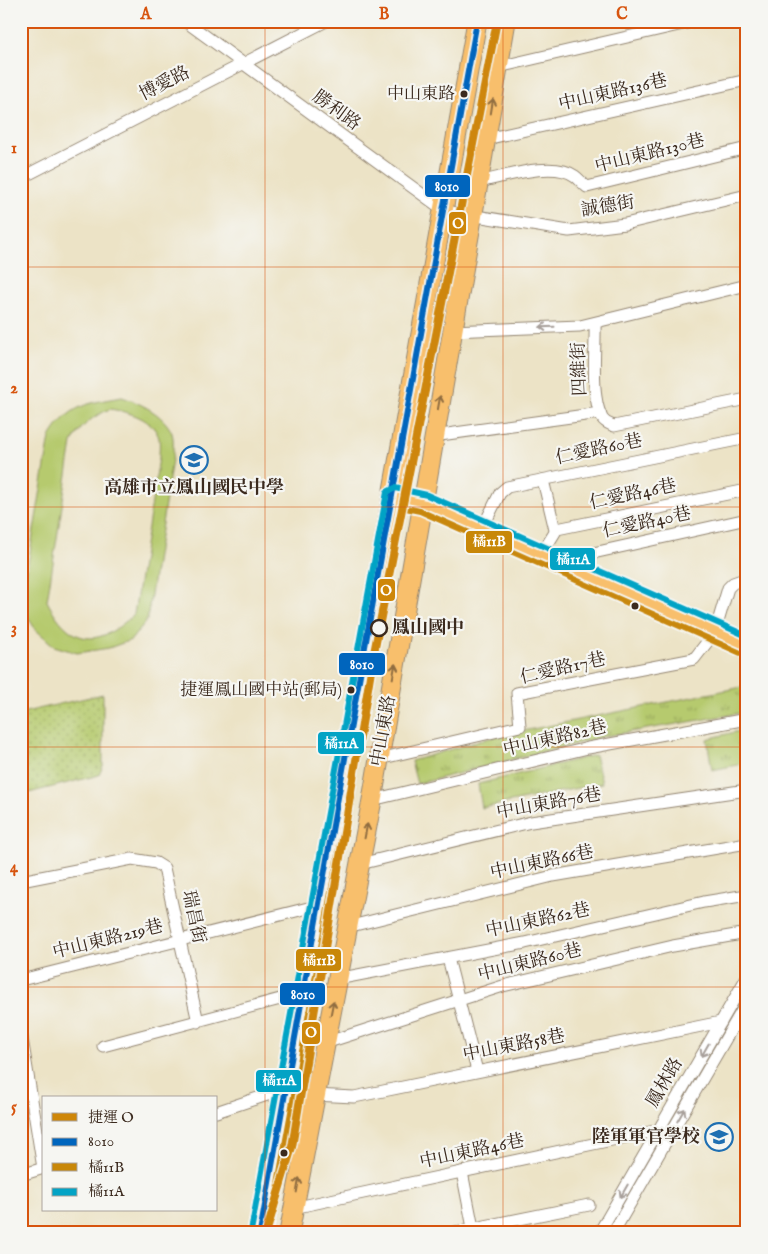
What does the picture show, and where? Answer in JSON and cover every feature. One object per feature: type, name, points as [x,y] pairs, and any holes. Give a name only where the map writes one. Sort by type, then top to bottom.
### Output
[{"type":"main road","name":"中山東路","points":[[260,1233],[394,497],[477,21]]},
{"type":"main road","name":"中山東路","points":[[289,1233],[372,800],[451,331],[473,217],[506,21]]},
{"type":"main road","points":[[394,497],[423,504],[747,646]]},
{"type":"street","name":"勝利路","points":[[185,21],[445,211],[473,217]]},
{"type":"street","name":"博愛路","points":[[21,178],[326,21]]},
{"type":"street","points":[[498,67],[696,21]]},
{"type":"street","name":"中山東路136巷","points":[[486,140],[747,80]]},
{"type":"street","name":"中山東路130巷","points":[[479,182],[539,169],[566,172],[575,176],[587,187],[747,148]]},
{"type":"street","name":"誠德街","points":[[473,217],[569,231],[598,228],[747,195]]},
{"type":"street","name":"四維街","points":[[747,286],[595,323],[596,393],[600,413],[607,424],[614,426],[747,400]]},
{"type":"street","points":[[451,331],[580,326],[595,323]]},
{"type":"street","points":[[433,436],[600,413]]},
{"type":"street","name":"仁愛路60巷","points":[[482,529],[502,489],[747,438]]},
{"type":"street","points":[[543,480],[555,530],[548,558]]},
{"type":"street","name":"仁愛路46巷","points":[[555,530],[747,490]]},
{"type":"street","name":"仁愛路40巷","points":[[548,558],[747,519]]},
{"type":"street","points":[[715,632],[728,588],[733,583],[747,578]]},
{"type":"street","name":"仁愛路17巷","points":[[379,759],[520,726],[517,693],[694,659],[715,632]]},
{"type":"street","name":"中山東路82巷","points":[[372,800],[588,748],[747,719]]},
{"type":"street","name":"中山東路76巷","points":[[360,864],[531,822],[747,790]]},
{"type":"street","name":"中山東路66巷","points":[[348,927],[554,876],[747,843]]},
{"type":"street","name":"瑞昌街","points":[[21,881],[132,858],[156,863],[164,868],[198,1022]]},
{"type":"street","name":"中山東路62巷","points":[[337,979],[448,958],[704,902],[747,895]]},
{"type":"street","name":"中山東路219巷","points":[[21,980],[320,906]]},
{"type":"street","name":"中山東路60巷","points":[[325,1043],[503,986],[673,946],[747,933]]},
{"type":"street","points":[[448,958],[477,1071]]},
{"type":"street","name":"鳳林路","points":[[599,1233],[747,977]]},
{"type":"street","points":[[103,1046],[198,1022],[303,992]]},
{"type":"street","name":"鳳林路","points":[[613,1233],[747,1002]]},
{"type":"street","name":"中山東路58巷","points":[[285,1089],[314,1095],[354,1097],[721,1022]]},
{"type":"street","points":[[21,1032],[42,1162]]},
{"type":"street","points":[[218,1111],[285,1089]]},
{"type":"street","name":"中山東路46巷","points":[[294,1208],[659,1130]]},
{"type":"street","points":[[21,1175],[42,1168]]},
{"type":"street","points":[[462,1172],[473,1230]]},
{"type":"street","points":[[450,1233],[473,1230],[589,1204]]},
{"type":"green space","points":[[122,397],[136,402],[151,410],[163,420],[172,433],[173,453],[147,620],[131,640],[109,648],[77,653],[54,646],[35,629],[21,605],[50,437],[64,418],[72,412],[80,407]],"holes":[[[110,409],[139,417],[151,425],[159,438],[159,458],[134,614],[121,626],[108,633],[85,638],[65,627],[47,601],[72,443],[83,426],[92,419]]]},
{"type":"green space","points":[[747,686],[747,712],[606,736],[417,784],[411,761],[493,737]]},
{"type":"green space","points":[[103,694],[103,766],[99,775],[21,795],[21,713]]},
{"type":"green space","points":[[747,729],[747,763],[712,770],[707,739]]},
{"type":"green space","points":[[595,755],[602,783],[482,808],[478,784]]},
{"type":"metro line","name":"O","points":[[266,1233],[292,1147],[373,658],[497,21]]},
{"type":"transit line","name":"8010","points":[[260,1233],[477,21]]},
{"type":"transit line","name":"橘11A","points":[[251,1231],[387,492],[395,488],[427,495],[747,636]]},
{"type":"transit line","name":"橘11B","points":[[269,1233],[401,507],[420,511],[743,654]]},
{"type":"place","name":"中山東路","points":[[464,94]]},
{"type":"place","name":"高雄市立鳳山國民中學","points":[[194,460]]},
{"type":"place","name":"鳳山國中","points":[[379,628]]},
{"type":"place","name":"捷運鳳山國中站(郵局)","points":[[351,690]]},
{"type":"place","name":"陸軍軍官學校","points":[[719,1137]]}]
